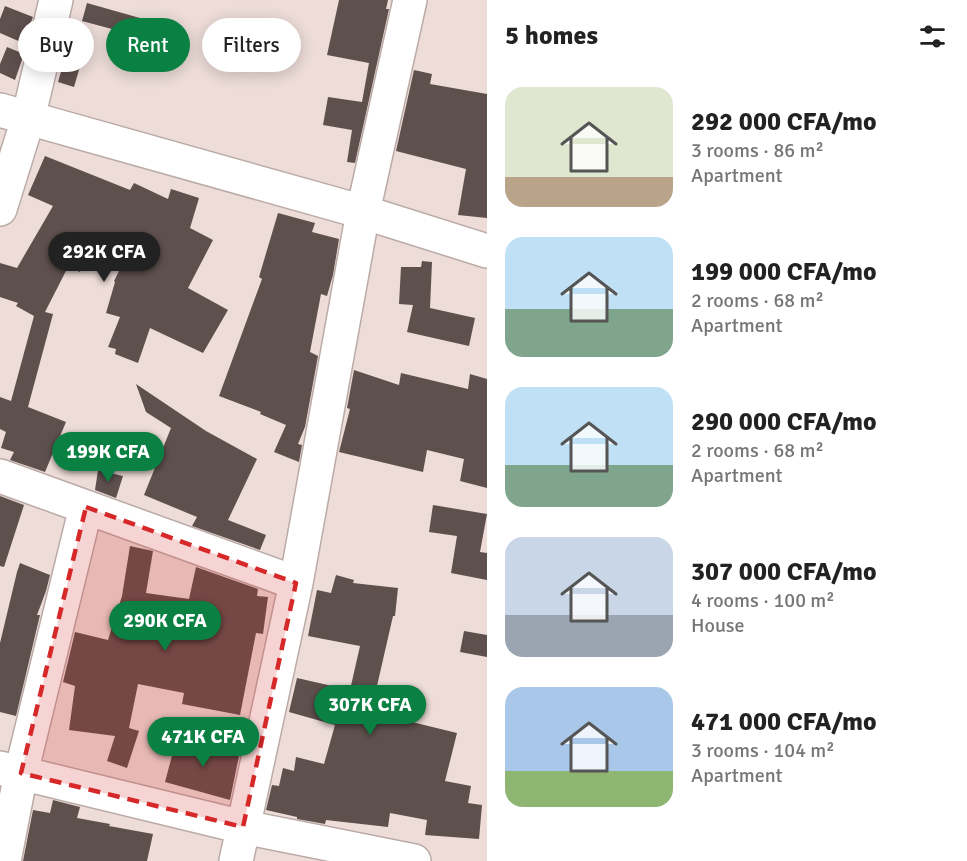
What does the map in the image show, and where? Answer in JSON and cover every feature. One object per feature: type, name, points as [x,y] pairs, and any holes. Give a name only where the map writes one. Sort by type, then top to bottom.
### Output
[{"type":"street","points":[[0,209],[14,114],[56,0]]},
{"type":"street","points":[[236,861],[296,583],[363,212],[410,0]]},
{"type":"street","points":[[14,114],[363,212],[487,251]]},
{"type":"street","points":[[0,476],[296,583]]},
{"type":"street","points":[[4,861],[11,770],[86,507]]},
{"type":"street","points":[[11,770],[243,827],[414,861]]},
{"type":"highlighted area","points":[[86,507],[296,583],[243,827],[21,773]]},
{"type":"building","points":[[339,0],[388,0],[386,9],[389,9],[355,163],[347,162],[352,130],[323,125],[328,97],[362,102],[369,63],[327,55]]},
{"type":"building","points":[[87,3],[140,18],[106,18],[106,27],[94,24],[94,18],[83,18]]},
{"type":"building","points":[[5,6],[33,17],[18,18],[18,41],[0,33],[0,19]]},
{"type":"building","points":[[7,47],[18,52],[18,71],[15,80],[0,73],[0,64]]},
{"type":"building","points":[[414,70],[432,74],[430,84],[487,94],[487,218],[458,215],[466,169],[396,151]]},
{"type":"building","points":[[61,72],[78,72],[74,87],[58,82]]},
{"type":"building","points":[[45,156],[130,190],[134,183],[168,199],[171,189],[199,198],[190,228],[213,240],[188,288],[228,310],[203,353],[150,328],[138,363],[115,354],[116,349],[108,347],[120,317],[106,313],[114,281],[129,251],[95,234],[80,272],[68,267],[45,312],[53,314],[28,407],[66,422],[45,472],[10,460],[14,452],[1,448],[6,432],[0,429],[0,397],[11,401],[34,316],[16,306],[18,303],[0,297],[0,263],[17,268],[53,206],[28,195]]},
{"type":"building","points":[[278,213],[315,223],[312,232],[339,239],[327,296],[321,294],[310,352],[318,356],[305,427],[298,444],[302,445],[299,462],[274,452],[286,425],[260,414],[261,412],[219,396],[262,279],[259,277]]},
{"type":"building","points":[[422,261],[432,262],[430,308],[475,318],[469,346],[407,332],[413,305],[399,304],[401,267],[421,267]]},
{"type":"building","points":[[354,370],[399,385],[401,373],[468,389],[470,374],[487,379],[487,488],[460,481],[464,459],[427,450],[423,472],[339,452],[350,409],[347,408]]},
{"type":"building","points":[[136,384],[206,431],[257,459],[228,520],[266,535],[260,550],[192,526],[197,517],[144,495],[171,428],[146,412]]},
{"type":"building","points":[[98,470],[123,476],[116,498],[95,490]]},
{"type":"building","points":[[0,496],[24,505],[4,567],[0,566]]},
{"type":"building","points":[[433,505],[487,514],[480,552],[487,553],[487,580],[451,573],[457,536],[429,532]]},
{"type":"building","points":[[130,546],[153,551],[146,593],[189,599],[196,567],[258,589],[257,596],[268,597],[263,634],[256,633],[240,715],[182,704],[184,693],[138,684],[129,728],[139,731],[127,768],[107,761],[115,736],[69,730],[75,686],[63,682],[75,632],[108,640],[122,596]]},
{"type":"building","points":[[20,563],[50,575],[37,615],[40,615],[16,716],[0,712],[0,643]]},
{"type":"building","points":[[336,575],[354,580],[353,583],[398,588],[395,616],[393,616],[371,712],[457,733],[445,781],[471,786],[468,803],[482,805],[479,839],[425,835],[427,820],[390,813],[388,827],[326,820],[325,824],[266,810],[272,785],[279,786],[283,768],[294,771],[296,757],[324,764],[335,725],[289,712],[297,678],[350,690],[360,646],[308,636],[317,590],[331,593]]},
{"type":"building","points":[[464,631],[487,635],[487,657],[460,652]]},
{"type":"building","points":[[177,737],[240,751],[230,800],[165,782]]},
{"type":"building","points":[[53,800],[80,807],[77,818],[153,834],[147,861],[23,861],[33,810],[50,813]]}]
